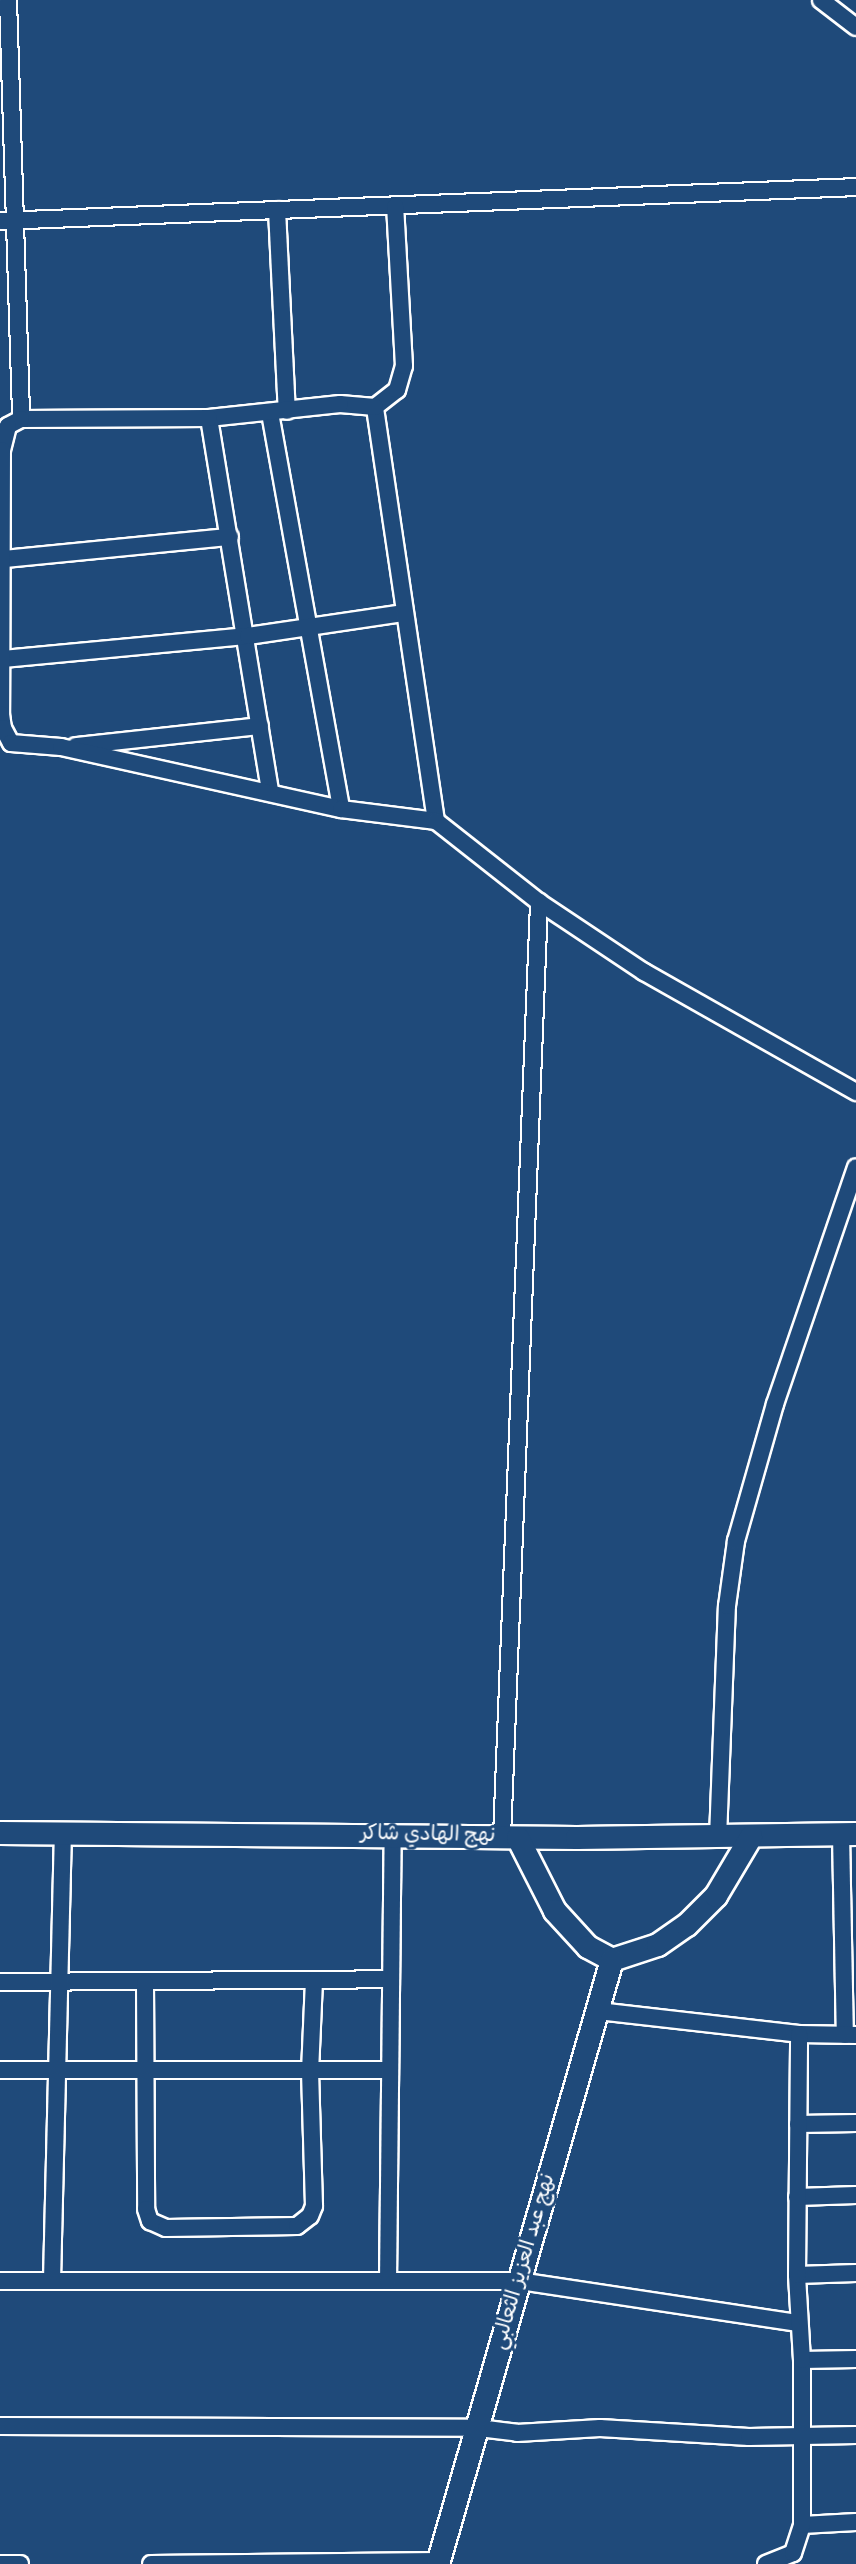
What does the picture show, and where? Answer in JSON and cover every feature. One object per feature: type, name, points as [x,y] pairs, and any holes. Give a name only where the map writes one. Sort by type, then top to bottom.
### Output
[{"type":"street","points":[[8,0],[8,221],[21,419]]},
{"type":"street","points":[[821,0],[856,27]]},
{"type":"street","points":[[8,221],[856,187]]},
{"type":"street","points":[[260,726],[62,747],[18,746],[3,740],[1,714],[4,435],[12,422],[21,419],[209,417],[278,412],[340,404],[375,407],[397,390],[404,366],[395,206]]},
{"type":"street","points":[[277,210],[278,412],[307,626],[341,808]]},
{"type":"street","points":[[375,407],[436,821]]},
{"type":"street","points":[[209,417],[248,636],[270,792]]},
{"type":"street","points":[[4,559],[230,537]]},
{"type":"street","points":[[3,659],[248,636],[404,613]]},
{"type":"street","points":[[62,747],[341,808],[436,821],[539,903],[684,997],[856,1092]]},
{"type":"street","points":[[539,903],[510,1837],[555,1911],[588,1947],[612,1960],[658,1945],[687,1925],[716,1896],[751,1837]]},
{"type":"street","points":[[718,1838],[727,1606],[736,1541],[775,1404],[856,1167]]},
{"type":"street","name":"نهج الهادي شاكر","points":[[0,1833],[718,1838],[848,1834]]},
{"type":"street","points":[[52,2280],[63,1833]]},
{"type":"street","points":[[598,2011],[799,2034],[850,2035],[848,1834]]},
{"type":"street","points":[[388,2281],[393,1836]]},
{"type":"street","name":"نهج عبد العزيز الثعالبي","points":[[438,2562],[479,2428],[612,1960]]},
{"type":"street","points":[[0,1982],[314,1982],[391,1979]]},
{"type":"street","points":[[145,1983],[146,2209],[150,2221],[166,2228],[297,2226],[305,2223],[314,2206],[310,2072],[314,1982]]},
{"type":"street","points":[[766,2564],[793,2553],[802,2525],[802,2361],[797,2275],[799,2034]]},
{"type":"street","points":[[0,2070],[58,2068],[310,2072],[390,2070]]},
{"type":"street","points":[[798,2124],[856,2123]]},
{"type":"street","points":[[797,2197],[856,2195]]},
{"type":"street","points":[[797,2275],[856,2273]]},
{"type":"street","points":[[0,2281],[520,2281],[800,2323]]},
{"type":"street","points":[[802,2361],[856,2359]]},
{"type":"street","points":[[0,2426],[479,2428],[517,2433],[600,2428],[801,2436],[856,2435]]},
{"type":"street","points":[[802,2525],[856,2522]]},
{"type":"street","points":[[151,2564],[438,2562]]},
{"type":"street","points":[[0,2564],[20,2564]]}]
